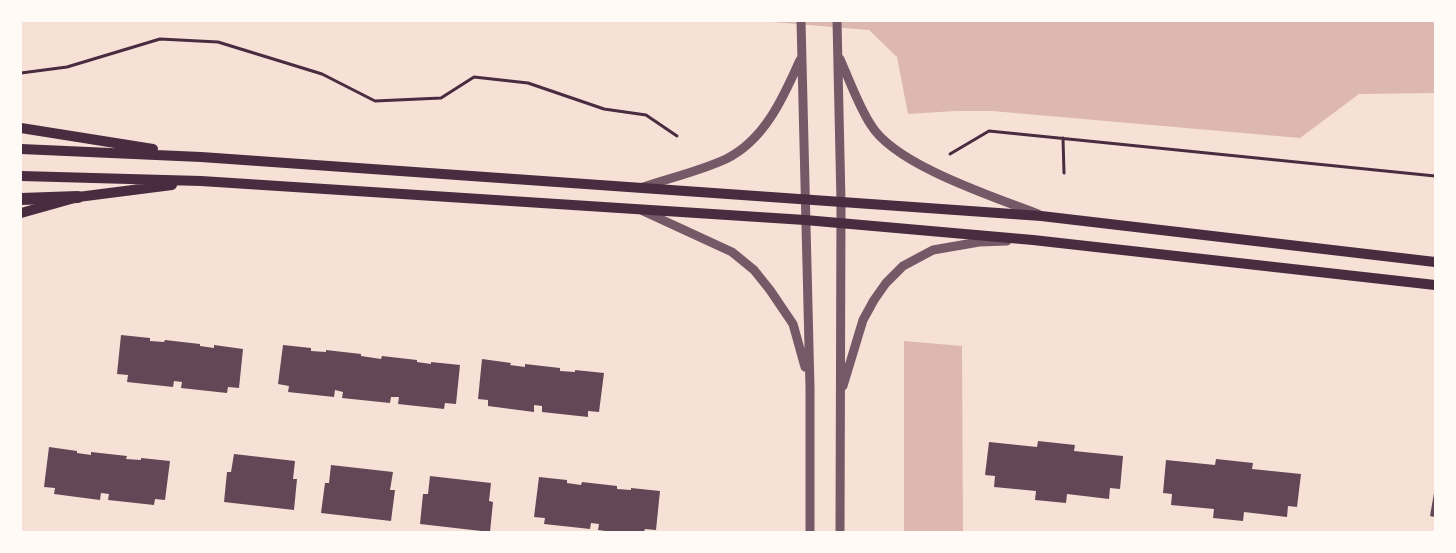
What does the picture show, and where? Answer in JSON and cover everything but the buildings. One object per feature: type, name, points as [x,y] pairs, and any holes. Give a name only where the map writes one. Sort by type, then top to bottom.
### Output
[{"type":"main road","points":[[21,128],[201,156]]},
{"type":"main road","points":[[21,149],[201,156],[1041,216],[1435,262]]},
{"type":"main road","points":[[21,176],[201,180],[805,220],[1034,240],[1435,285]]},
{"type":"main road","points":[[21,199],[78,197],[201,180]]},
{"type":"main road","points":[[21,213],[78,197]]},
{"type":"street","points":[[801,21],[810,388],[810,532]]},
{"type":"street","points":[[837,21],[841,202],[840,532]]},
{"type":"street","points":[[838,54],[871,126],[889,146],[928,169],[1041,216]]},
{"type":"street","points":[[639,188],[727,158],[748,144],[765,126],[785,95],[801,57]]},
{"type":"street","points":[[638,209],[732,252],[754,270],[793,324],[810,388]]},
{"type":"street","points":[[840,395],[863,320],[886,283],[903,266],[933,250],[979,242],[1034,240]]},
{"type":"path","points":[[21,73],[68,67],[160,39],[218,42],[322,74],[375,101],[441,98],[474,77],[528,83],[604,109],[646,115],[677,136]]},
{"type":"path","points":[[950,154],[990,131],[1435,176]]},
{"type":"path","points":[[1063,138],[1064,173]]},
{"type":"shaded area","points":[[760,21],[1435,21],[1435,93],[1359,94],[1300,138],[992,111],[908,114],[897,57],[869,30]]},
{"type":"shaded area","points":[[904,341],[962,346],[963,532],[904,532]]}]
